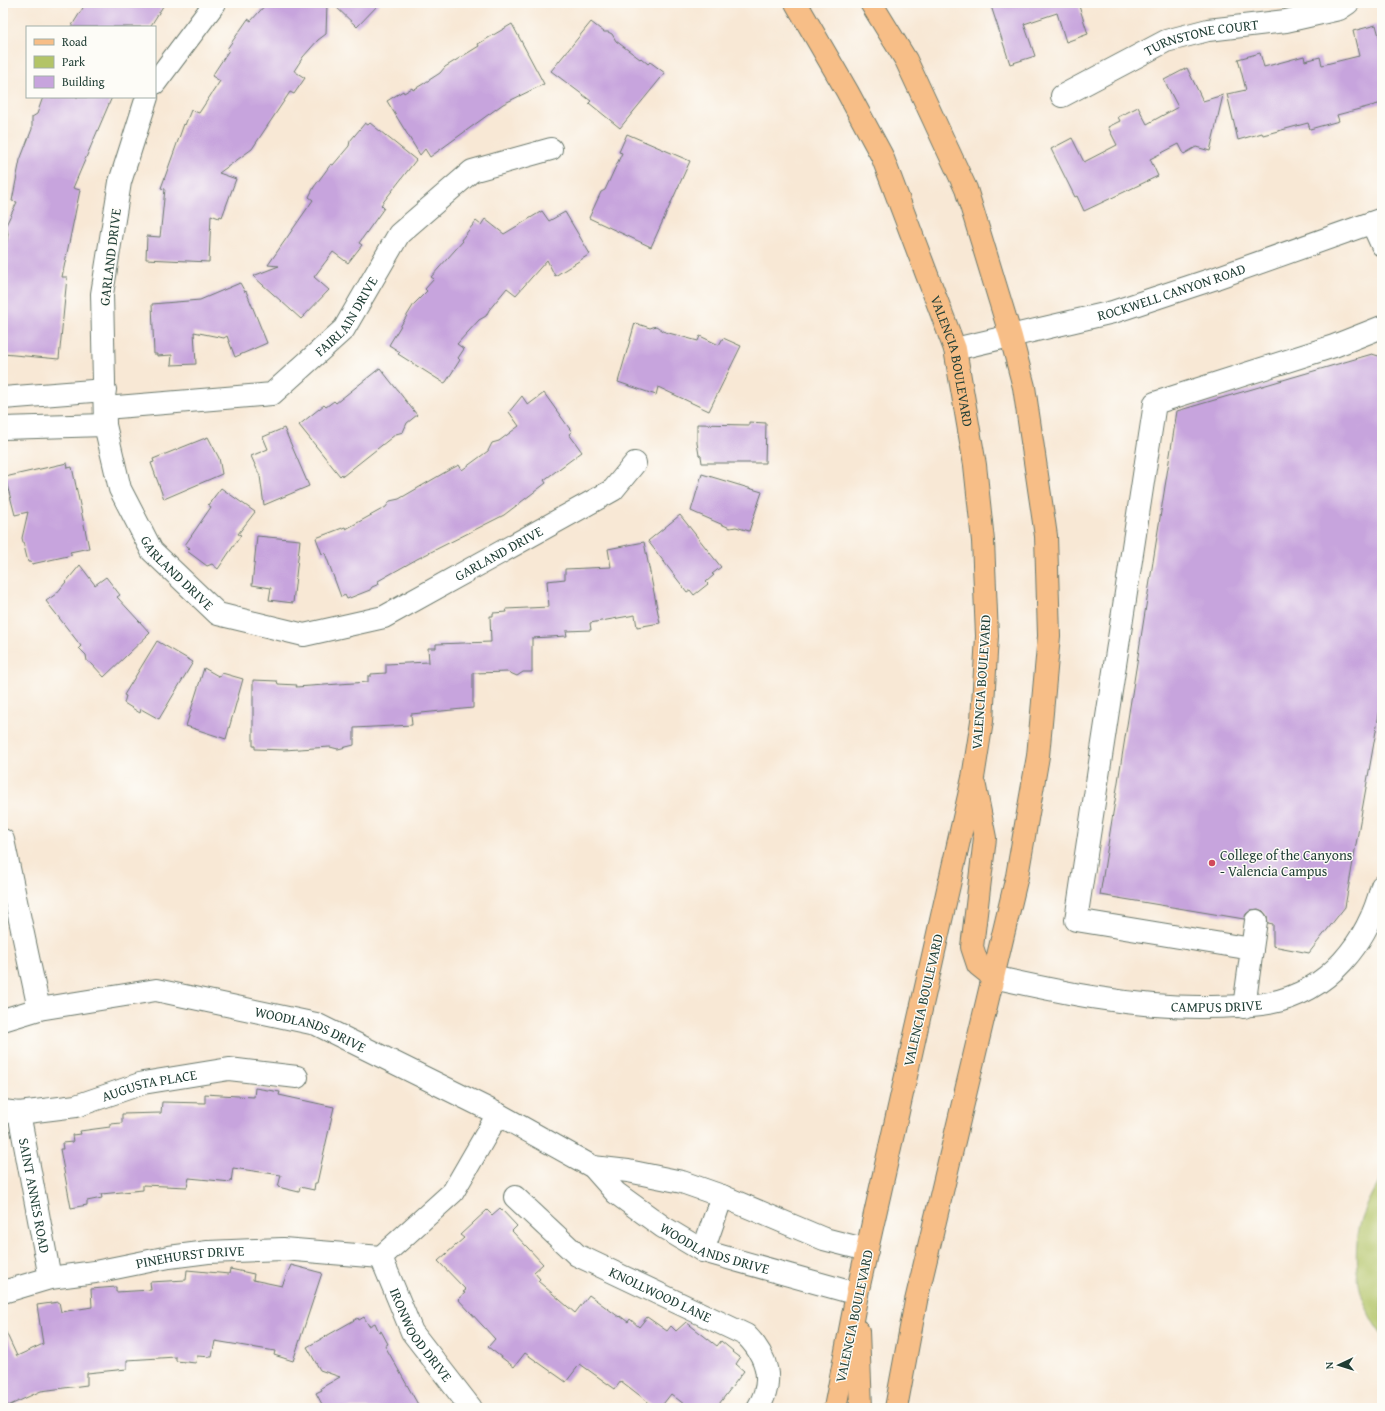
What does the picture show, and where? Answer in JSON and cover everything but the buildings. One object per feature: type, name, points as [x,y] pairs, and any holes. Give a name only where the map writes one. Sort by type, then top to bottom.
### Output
[{"type":"main road","name":"VALENCIA BOULEVARD","points":[[796,3],[847,91],[882,156],[955,349],[975,465],[984,557],[987,636],[982,721],[973,778],[857,1294],[835,1408]]},
{"type":"main road","points":[[871,3],[906,60],[966,189],[1011,337],[1024,387],[1046,536],[1049,636],[1038,756],[1017,876],[916,1301],[896,1408]]},
{"type":"main road","points":[[973,778],[985,838],[972,947],[978,965],[993,977]]},
{"type":"main road","points":[[857,1294],[861,1408]]},
{"type":"street","points":[[156,82],[215,3]]},
{"type":"street","name":"TURNSTONE COURT","points":[[1062,96],[1166,41],[1208,30],[1286,21],[1339,9],[1348,3]]},
{"type":"street","name":"GARLAND DRIVE","points":[[147,98],[120,182],[102,294],[105,408],[120,489],[152,551],[218,614],[304,635],[384,617],[613,490],[634,463]]},
{"type":"street","name":"FAIRLAIN DRIVE","points":[[3,428],[105,408],[272,394],[344,329],[400,234],[472,171],[551,149]]},
{"type":"street","points":[[1377,221],[1382,244]]},
{"type":"street","name":"ROCKWELL CANYON ROAD","points":[[955,349],[1113,312],[1216,278],[1377,221]]},
{"type":"street","points":[[1252,949],[1076,920],[1155,403],[1334,346],[1382,327]]},
{"type":"street","name":"FAIRLAIN DRIVE","points":[[3,398],[105,408]]},
{"type":"street","points":[[3,840],[39,1008]]},
{"type":"street","name":"CAMPUS DRIVE","points":[[993,977],[1110,1000],[1168,1007],[1244,1007],[1285,999],[1310,987],[1338,968],[1363,936],[1378,904],[1382,886]]},
{"type":"street","points":[[1244,1007],[1256,921]]},
{"type":"street","name":"WOODLANDS DRIVE","points":[[3,1020],[39,1008],[156,990],[316,1024],[498,1114],[593,1167],[616,1193],[663,1227],[703,1251],[857,1294]]},
{"type":"street","name":"AUGUSTA PLACE","points":[[11,1112],[76,1106],[143,1083],[229,1069],[297,1077]]},
{"type":"street","name":"SAINT ANNES ROAD","points":[[11,1112],[50,1278]]},
{"type":"street","points":[[381,1257],[453,1192],[498,1114]]},
{"type":"street","name":"WOODLANDS DRIVE","points":[[593,1167],[628,1171],[682,1182],[722,1196],[824,1238],[867,1250]]},
{"type":"street","points":[[703,1251],[722,1196]]},
{"type":"street","name":"KNOLLWOOD LANE","points":[[515,1197],[577,1256],[746,1335],[757,1345],[764,1359],[767,1374],[763,1400],[758,1408]]},
{"type":"street","name":"PINEHURST DRIVE","points":[[3,1292],[50,1278],[168,1257],[208,1252],[282,1249],[381,1257]]},
{"type":"street","name":"IRONWOOD DRIVE","points":[[381,1257],[412,1332],[470,1408]]},
{"type":"green space","points":[[1382,1177],[1382,1335],[1373,1323],[1367,1309],[1358,1279],[1356,1264],[1358,1233],[1362,1218]]},
{"type":"place","name":"College of the Canyons - Valencia Campus","points":[[1212,863]]}]
